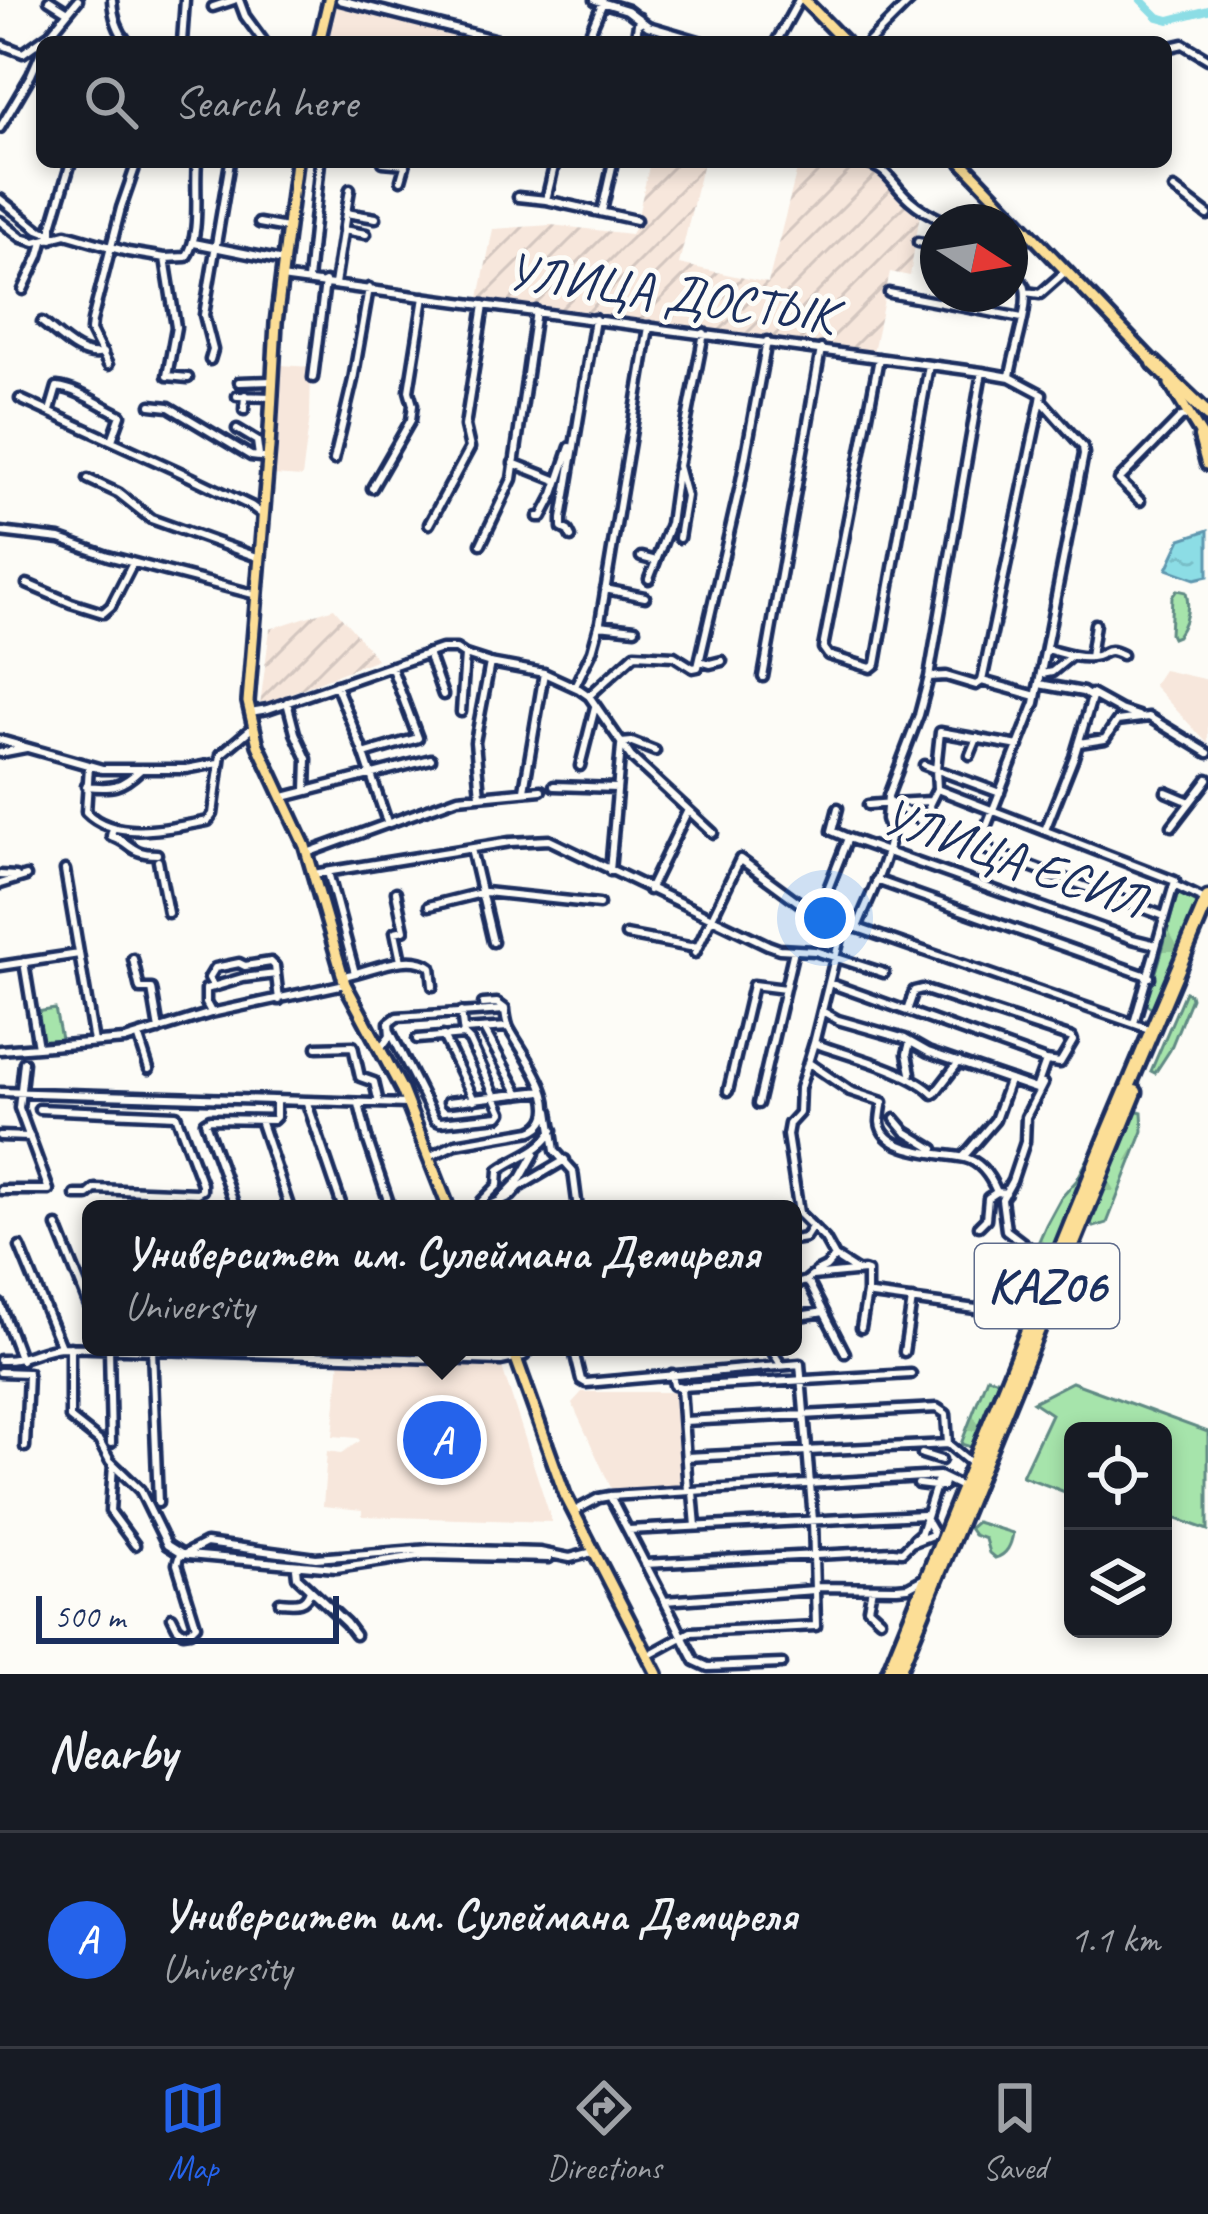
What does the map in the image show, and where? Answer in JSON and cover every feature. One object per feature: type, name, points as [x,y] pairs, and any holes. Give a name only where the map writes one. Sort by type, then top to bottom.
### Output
[{"type":"highway","points":[[1154,362],[1208,415]]},
{"type":"highway","points":[[1205,441],[1208,463]]},
{"type":"highway","name":"KАZ06","points":[[888,1674],[1208,900]]},
{"type":"highway","name":"KАZ06","points":[[897,1674],[1208,916]]},
{"type":"main road","points":[[320,36],[329,0]]},
{"type":"main road","points":[[808,2],[839,36]]},
{"type":"main road","points":[[295,168],[264,458],[249,670],[252,728],[307,853],[344,982],[407,1104],[446,1200]]},
{"type":"main road","points":[[968,168],[1154,362],[1205,441]]},
{"type":"main road","points":[[516,1356],[542,1438],[573,1512],[657,1674]]},
{"type":"street","points":[[49,0],[68,12]]},
{"type":"street","points":[[49,36],[78,0]]},
{"type":"street","points":[[112,0],[118,36]]},
{"type":"street","points":[[182,36],[185,0]]},
{"type":"street","points":[[212,17],[214,7],[236,0],[260,36]]},
{"type":"street","points":[[340,0],[482,36]]},
{"type":"street","points":[[875,36],[910,0]]},
{"type":"street","points":[[588,36],[599,1],[627,10],[648,26],[682,36]]},
{"type":"street","points":[[781,36],[808,2]]},
{"type":"street","points":[[636,36],[639,18]]},
{"type":"street","points":[[0,44],[23,52],[36,46]]},
{"type":"street","points":[[1172,47],[1183,44],[1208,58]]},
{"type":"street","points":[[0,128],[36,63]]},
{"type":"street","points":[[53,237],[70,168]]},
{"type":"street","points":[[108,365],[91,331],[134,168]]},
{"type":"street","points":[[0,221],[30,241],[67,234],[165,258],[189,256],[194,243],[197,168]]},
{"type":"street","points":[[209,360],[213,350],[204,315],[229,168]]},
{"type":"street","points":[[308,280],[319,168]]},
{"type":"street","points":[[401,180],[404,168]]},
{"type":"street","points":[[546,200],[554,168]]},
{"type":"street","points":[[602,212],[612,168]]},
{"type":"street","points":[[878,168],[920,208]]},
{"type":"street","points":[[335,284],[350,189]]},
{"type":"street","points":[[1174,189],[1208,215]]},
{"type":"street","points":[[518,197],[636,220]]},
{"type":"street","points":[[0,199],[53,237]]},
{"type":"street","points":[[346,213],[376,218]]},
{"type":"street","points":[[259,224],[287,228]]},
{"type":"street","points":[[343,230],[366,234]]},
{"type":"street","points":[[23,290],[43,242]]},
{"type":"street","points":[[194,243],[283,261]]},
{"type":"street","points":[[165,258],[176,327],[167,376],[188,378]]},
{"type":"street","points":[[1028,292],[1040,294],[1067,270]]},
{"type":"street","name":"УЛИЦА ДОСТЫК","points":[[281,278],[1010,377],[1042,394],[1041,400],[1085,452],[1046,649]]},
{"type":"street","points":[[313,378],[325,282]]},
{"type":"street","points":[[334,460],[369,289]]},
{"type":"street","points":[[889,293],[1022,318]]},
{"type":"street","points":[[372,488],[412,420],[409,391],[424,297]]},
{"type":"street","points":[[429,524],[470,448],[466,426],[484,305]]},
{"type":"street","points":[[481,544],[512,479],[536,311]]},
{"type":"street","points":[[1010,377],[1023,312]]},
{"type":"street","points":[[571,537],[562,528],[562,519],[596,320]]},
{"type":"street","points":[[42,322],[79,350],[94,356],[104,353]]},
{"type":"street","points":[[574,687],[599,625],[649,327]]},
{"type":"street","points":[[649,579],[670,524],[704,333]]},
{"type":"street","points":[[589,696],[642,653],[674,656],[698,667],[756,412],[767,341]]},
{"type":"street","points":[[763,677],[821,349]]},
{"type":"street","points":[[879,358],[823,648],[828,655],[875,668],[929,365]]},
{"type":"street","points":[[857,928],[887,851],[889,802],[929,677],[982,372]]},
{"type":"street","points":[[240,392],[272,381]]},
{"type":"street","points":[[50,411],[57,387],[73,391],[121,415],[112,440]]},
{"type":"street","points":[[240,392],[272,397]]},
{"type":"street","points":[[240,392],[244,410]]},
{"type":"street","points":[[20,399],[263,515]]},
{"type":"street","points":[[979,683],[1041,400]]},
{"type":"street","points":[[151,405],[169,407],[250,456],[264,458]]},
{"type":"street","points":[[1141,501],[1119,480],[1181,417],[1189,416]]},
{"type":"street","points":[[237,429],[257,441],[264,458]]},
{"type":"street","points":[[538,517],[542,517],[576,434]]},
{"type":"street","points":[[513,463],[558,481]]},
{"type":"street","points":[[679,469],[686,496],[680,538]]},
{"type":"street","points":[[88,479],[118,493],[151,518],[260,558]]},
{"type":"street","points":[[0,532],[60,539],[256,596]]},
{"type":"street","points":[[641,557],[656,561]]},
{"type":"street","points":[[27,584],[103,613],[116,599],[133,562]]},
{"type":"street","points":[[606,585],[645,597]]},
{"type":"street","points":[[1090,657],[1095,624]]},
{"type":"street","points":[[599,625],[635,629]]},
{"type":"street","points":[[250,712],[428,653],[457,649],[490,663],[544,673],[589,696],[621,745],[713,833]]},
{"type":"street","points":[[977,847],[1019,746],[1046,649],[1090,657],[1113,650],[1122,656]]},
{"type":"street","points":[[428,653],[443,695]]},
{"type":"street","points":[[461,712],[465,656]]},
{"type":"street","points":[[1041,674],[1074,656]]},
{"type":"street","points":[[700,661],[722,661]]},
{"type":"street","points":[[480,795],[475,742],[490,663]]},
{"type":"street","points":[[364,754],[418,738],[391,666]]},
{"type":"street","points":[[524,790],[544,673]]},
{"type":"street","points":[[929,677],[946,676],[1036,696]]},
{"type":"street","points":[[1039,684],[1149,717],[1208,753]]},
{"type":"street","points":[[336,685],[387,823]]},
{"type":"street","points":[[1045,830],[1092,697]]},
{"type":"street","points":[[287,702],[307,759],[306,791]]},
{"type":"street","points":[[580,766],[595,707]]},
{"type":"street","points":[[1079,743],[1105,739],[1120,710]]},
{"type":"street","points":[[1118,721],[1140,716]]},
{"type":"street","points":[[89,766],[85,804],[90,817],[113,827],[148,830],[210,820],[224,749],[252,728]]},
{"type":"street","points":[[929,822],[930,801],[937,789],[940,732],[980,735],[1019,746]]},
{"type":"street","points":[[970,755],[980,735]]},
{"type":"street","points":[[0,740],[89,766],[186,769],[218,763]]},
{"type":"street","points":[[621,745],[632,742],[655,751]]},
{"type":"street","points":[[610,871],[621,745]]},
{"type":"street","points":[[0,753],[29,747]]},
{"type":"street","points":[[284,797],[431,759]]},
{"type":"street","points":[[924,765],[999,796],[1015,819]]},
{"type":"street","points":[[86,786],[111,789],[141,769]]},
{"type":"street","points":[[1172,826],[1208,779]]},
{"type":"street","points":[[554,786],[617,788]]},
{"type":"street","points":[[937,789],[1175,881],[1134,1023]]},
{"type":"street","points":[[307,853],[458,798],[541,790]]},
{"type":"street","points":[[1166,792],[1190,802]]},
{"type":"street","points":[[868,806],[930,801]]},
{"type":"street","points":[[889,802],[949,836],[1164,916]]},
{"type":"street","points":[[824,909],[848,838],[832,831],[838,808]]},
{"type":"street","points":[[649,890],[688,812]]},
{"type":"street","points":[[929,822],[941,819],[949,836]]},
{"type":"street","points":[[113,827],[111,836],[158,858],[168,913]]},
{"type":"street","points":[[983,835],[991,852]]},
{"type":"street","name":"УЛИЦА ЕСИЛ","points":[[848,838],[1156,945]]},
{"type":"street","points":[[313,874],[550,840],[768,945],[836,957],[884,973]]},
{"type":"street","points":[[471,849],[493,942]]},
{"type":"street","points":[[626,935],[697,949],[742,859],[805,908],[824,909],[846,924],[1152,1030]]},
{"type":"street","points":[[64,870],[94,1042]]},
{"type":"street","points":[[328,872],[355,974]]},
{"type":"street","points":[[876,880],[1150,977]]},
{"type":"street","points":[[1176,886],[1208,900]]},
{"type":"street","points":[[395,892],[404,930],[394,932],[401,962]]},
{"type":"street","points":[[429,906],[482,892],[599,904]]},
{"type":"street","points":[[326,918],[339,914]]},
{"type":"street","points":[[797,1200],[789,1124],[799,1113],[799,1093],[846,924]]},
{"type":"street","points":[[758,1104],[794,950]]},
{"type":"street","points":[[0,966],[79,954]]},
{"type":"street","points":[[133,959],[140,989],[152,989],[159,1030]]},
{"type":"street","points":[[24,962],[38,1047]]},
{"type":"street","points":[[214,987],[208,978],[215,968],[271,962],[279,1000]]},
{"type":"street","points":[[0,1050],[139,1037],[401,962],[429,964],[433,986]]},
{"type":"street","points":[[245,966],[246,978]]},
{"type":"street","points":[[211,1013],[204,992],[276,974]]},
{"type":"street","points":[[829,982],[1045,1065],[1060,1063],[1072,1038],[922,989],[914,991],[908,1011]]},
{"type":"street","points":[[728,1091],[753,985],[785,989]]},
{"type":"street","points":[[483,1004],[497,1003],[505,1010],[508,1027],[542,1091],[555,1151],[573,1171],[577,1200]]},
{"type":"street","points":[[380,1050],[390,1036],[389,1023],[397,1017],[505,1010]]},
{"type":"street","points":[[822,1011],[1036,1089],[1045,1065]]},
{"type":"street","points":[[390,1031],[437,1122],[499,1116],[502,1112],[464,1032],[461,1012]]},
{"type":"street","points":[[417,1039],[508,1027]]},
{"type":"street","points":[[484,1029],[519,1094]]},
{"type":"street","points":[[443,1036],[474,1100]]},
{"type":"street","points":[[139,1037],[149,1069]]},
{"type":"street","points":[[910,1042],[911,1073]]},
{"type":"street","points":[[814,1043],[905,1076],[933,1095],[958,1062]]},
{"type":"street","points":[[317,1046],[353,1046],[360,1077],[374,1082],[380,1104]]},
{"type":"street","points":[[1,1190],[49,1190],[19,1108],[24,1062]]},
{"type":"street","points":[[809,1063],[850,1091],[883,1102],[883,1131],[910,1150],[961,1157],[987,1172],[1001,1193],[1006,1230],[1027,1246]]},
{"type":"street","points":[[980,1226],[986,1220],[988,1198],[1001,1193],[1025,1142],[1026,1117],[1040,1091],[1045,1065]]},
{"type":"street","points":[[961,1157],[995,1120],[1010,1080]]},
{"type":"street","points":[[448,1102],[542,1091]]},
{"type":"street","points":[[0,1092],[407,1104]]},
{"type":"street","points":[[39,1109],[176,1115],[182,1112],[184,1099]]},
{"type":"street","points":[[233,1200],[205,1122],[274,1119],[276,1101]]},
{"type":"street","points":[[307,1102],[340,1200]]},
{"type":"street","points":[[359,1104],[388,1200]]},
{"type":"street","points":[[429,1157],[456,1144],[542,1127],[548,1108]]},
{"type":"street","points":[[75,1196],[95,1189],[202,1190],[176,1115]]},
{"type":"street","points":[[895,1119],[939,1154]]},
{"type":"street","points":[[260,1120],[287,1200]]},
{"type":"street","points":[[484,1200],[498,1185],[500,1170],[537,1150],[553,1130]]},
{"type":"street","points":[[0,1136],[30,1137]]},
{"type":"street","points":[[500,1200],[518,1182],[537,1150]]},
{"type":"street","points":[[500,1200],[565,1160]]},
{"type":"street","points":[[518,1182],[533,1179]]},
{"type":"street","points":[[987,1208],[1003,1208]]},
{"type":"street","points":[[802,1216],[835,1257],[856,1271]]},
{"type":"street","points":[[57,1226],[82,1288]]},
{"type":"street","points":[[802,1238],[812,1227]]},
{"type":"street","points":[[20,1247],[66,1347],[70,1418],[99,1441],[113,1464],[140,1490],[167,1545],[184,1554],[336,1568],[425,1555],[557,1556]]},
{"type":"street","points":[[810,1281],[835,1257]]},
{"type":"street","points":[[802,1283],[867,1272],[860,1328]]},
{"type":"street","points":[[810,1281],[845,1353]]},
{"type":"street","points":[[867,1293],[976,1309],[1001,1290],[1037,1309]]},
{"type":"street","points":[[904,1352],[912,1300]]},
{"type":"street","points":[[0,1304],[21,1360]]},
{"type":"street","points":[[802,1316],[824,1312]]},
{"type":"street","points":[[0,1360],[21,1360],[48,1348],[82,1347]]},
{"type":"street","points":[[107,1356],[111,1443]]},
{"type":"street","points":[[152,1356],[158,1503]]},
{"type":"street","points":[[369,1356],[524,1356]]},
{"type":"street","points":[[576,1356],[583,1382],[800,1364],[817,1626],[691,1631],[647,1656]]},
{"type":"street","points":[[775,1356],[781,1366]]},
{"type":"street","points":[[0,1372],[29,1376],[25,1447]]},
{"type":"street","points":[[672,1374],[674,1385],[681,1387],[911,1374]]},
{"type":"street","points":[[681,1387],[696,1526]]},
{"type":"street","points":[[684,1421],[937,1408],[946,1414],[949,1444],[972,1464]]},
{"type":"street","points":[[924,1451],[949,1444]]},
{"type":"street","points":[[686,1457],[806,1449],[924,1451],[940,1460]]},
{"type":"street","points":[[113,1464],[110,1510],[136,1545]]},
{"type":"street","points":[[573,1512],[610,1496],[938,1481],[964,1488]]},
{"type":"street","points":[[918,1484],[938,1481]]},
{"type":"street","points":[[645,1564],[892,1551],[921,1533],[938,1481]]},
{"type":"street","points":[[610,1496],[699,1665],[782,1664]]},
{"type":"street","points":[[628,1530],[918,1513],[927,1520]]},
{"type":"street","points":[[172,1617],[183,1632],[196,1625],[177,1564],[184,1554],[206,1543],[322,1557],[478,1549],[570,1558],[593,1552]]},
{"type":"street","points":[[372,1561],[389,1552]]},
{"type":"street","points":[[322,1557],[296,1568],[297,1577],[355,1635]]},
{"type":"street","points":[[664,1601],[908,1587],[928,1576]]},
{"type":"street","points":[[868,1608],[872,1588]]},
{"type":"street","points":[[280,1602],[301,1603],[310,1590]]},
{"type":"street","points":[[858,1610],[868,1608]]},
{"type":"street","points":[[868,1608],[880,1619]]},
{"type":"shaded area","points":[[337,4],[454,32],[453,36],[326,36]]},
{"type":"shaded area","points":[[649,168],[702,168],[679,264],[768,283],[797,168],[871,168],[904,198],[908,208],[920,214],[910,276],[890,272],[873,352],[478,303],[493,229],[551,225],[631,234]]},
{"type":"shaded area","points":[[281,365],[311,367],[302,477],[273,475]]},
{"type":"shaded area","points":[[334,608],[377,659],[260,705],[270,629]]},
{"type":"shaded area","points":[[1163,670],[1208,680],[1208,744],[1153,685]]},
{"type":"shaded area","points":[[340,1359],[344,1362],[501,1364],[552,1522],[362,1516],[362,1510],[323,1506],[327,1451],[341,1453],[360,1441],[333,1436]]},
{"type":"shaded area","points":[[582,1392],[675,1392],[682,1488],[612,1490],[572,1403]]},
{"type":"green space","points":[[1177,590],[1186,592],[1187,609],[1180,631],[1172,638],[1172,597]]},
{"type":"green space","points":[[1178,893],[1201,906],[1167,989],[1150,1007],[1145,1003]]},
{"type":"green space","points":[[1185,992],[1191,998],[1155,1073],[1151,1071]]},
{"type":"green space","points":[[55,1009],[61,1039],[43,1042],[37,1012]]},
{"type":"green space","points":[[1135,1110],[1142,1112],[1143,1131],[1107,1223],[1094,1227],[1090,1223]]},
{"type":"green space","points":[[1094,1147],[1100,1150],[1037,1305],[1016,1293],[1046,1225]]},
{"type":"green space","points":[[987,1377],[1005,1381],[974,1448],[961,1444]]},
{"type":"green space","points":[[1072,1382],[1208,1432],[1208,1530],[1172,1517],[1172,1422],[1064,1422],[1064,1492],[1022,1476],[1051,1414],[1033,1402]]},
{"type":"green space","points":[[976,1522],[1013,1533],[1003,1555],[995,1558],[985,1539],[974,1535],[969,1528]]},
{"type":"water","points":[[1208,530],[1208,576],[1195,579],[1167,569],[1181,539]]},
{"type":"waterway","points":[[1141,0],[1158,17],[1169,20],[1208,10]]},
{"type":"place","name":"Университет им. Сулеймана Демиреля","points":[[442,1440]]}]
